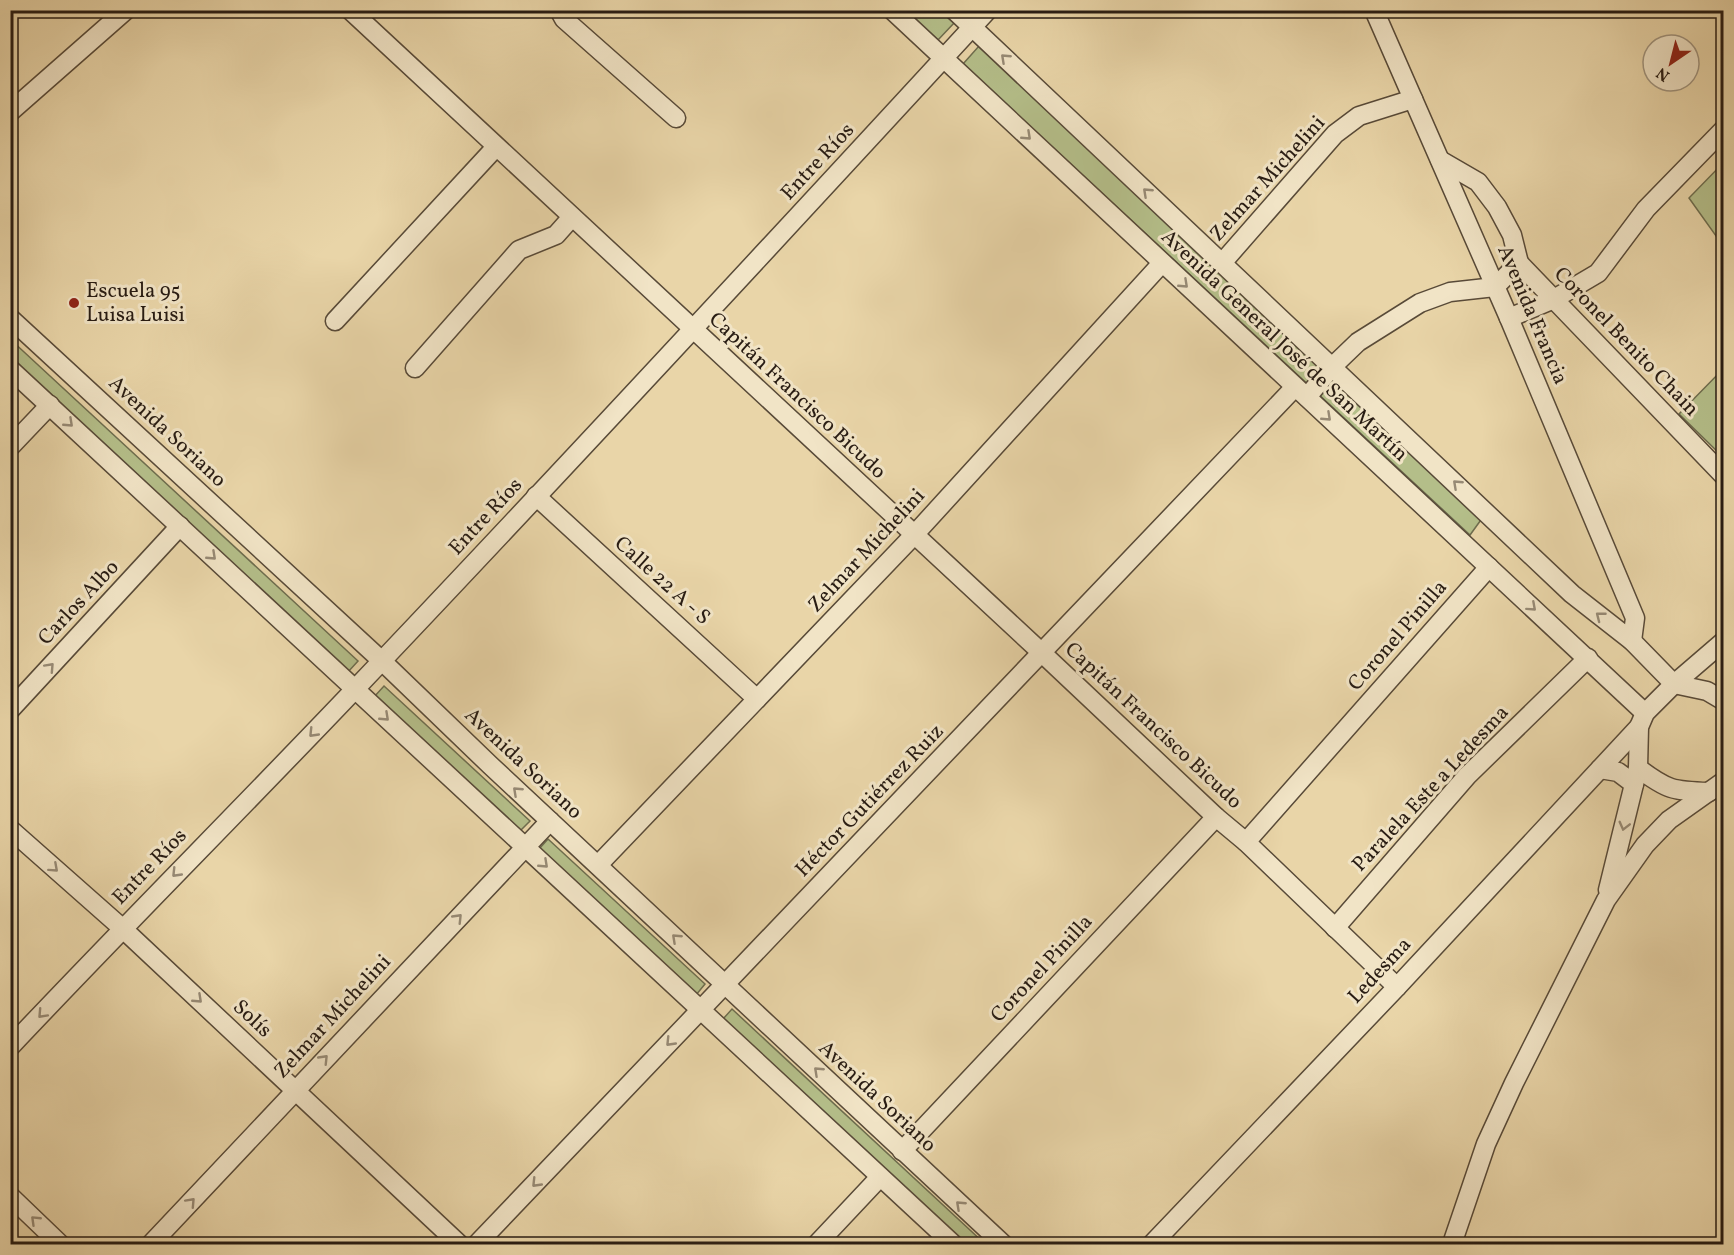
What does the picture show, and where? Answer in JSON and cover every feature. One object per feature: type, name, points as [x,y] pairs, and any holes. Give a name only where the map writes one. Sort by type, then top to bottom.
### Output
[{"type":"street","points":[[10,112],[126,10]]},
{"type":"street","name":"Capitán Francisco Bicudo","points":[[350,10],[1216,817],[1246,842],[1397,987]]},
{"type":"street","points":[[559,10],[564,19],[676,118]]},
{"type":"street","name":"Avenida General José de San Martín","points":[[892,10],[1588,658],[1642,720]]},
{"type":"street","name":"Avenida General José de San Martín","points":[[954,10],[1572,594],[1632,641],[1674,684]]},
{"type":"street","name":"Entre Ríos","points":[[10,1047],[122,928],[382,661],[988,10]]},
{"type":"street","name":"Avenida Francia","points":[[1374,10],[1496,287],[1635,618],[1632,641]]},
{"type":"street","name":"Zelmar Michelini","points":[[1222,264],[1335,134],[1359,116],[1413,99]]},
{"type":"street","points":[[1509,318],[1554,299],[1598,273],[1646,209],[1724,129]]},
{"type":"street","points":[[335,321],[496,147]]},
{"type":"street","points":[[1440,160],[1478,182],[1497,207],[1512,235],[1519,263],[1496,287]]},
{"type":"street","points":[[415,368],[519,250],[556,236],[572,217]]},
{"type":"street","name":"Zelmar Michelini","points":[[598,865],[914,535],[1162,263]]},
{"type":"street","name":"Coronel Benito Chain","points":[[1519,263],[1724,476]]},
{"type":"street","name":"Héctor Gutiérrez Ruiz","points":[[477,1245],[1042,653],[1301,392],[1358,342],[1420,303],[1450,292],[1496,287]]},
{"type":"street","name":"Avenida Soriano","points":[[10,318],[382,661],[1003,1245]]},
{"type":"street","points":[[10,369],[953,1245]]},
{"type":"street","points":[[10,447],[50,405]]},
{"type":"street","name":"Calle 22 A - S","points":[[536,496],[758,699]]},
{"type":"street","name":"Carlos Albo","points":[[10,710],[180,526]]},
{"type":"street","name":"Coronel Pinilla","points":[[1246,842],[1489,567]]},
{"type":"street","points":[[1674,684],[1724,641]]},
{"type":"street","name":"Paralela Este a Ledesma","points":[[1335,928],[1467,776],[1588,658]]},
{"type":"street","points":[[1674,684],[1707,691],[1724,701]]},
{"type":"street","name":"Ledesma","points":[[1152,1245],[1600,769],[1674,684]]},
{"type":"street","points":[[1606,900],[1636,776],[1642,720]]},
{"type":"street","points":[[1600,769],[1636,776],[1678,791],[1716,787]]},
{"type":"street","points":[[1452,1245],[1486,1144],[1606,900],[1645,845],[1669,820],[1716,787]]},
{"type":"street","name":"Coronel Pinilla","points":[[902,1151],[1216,817]]},
{"type":"street","name":"Zelmar Michelini","points":[[151,1245],[550,821]]},
{"type":"street","name":"Solís","points":[[10,829],[122,928],[459,1245]]},
{"type":"street","points":[[817,1245],[880,1177]]},
{"type":"street","points":[[10,1196],[60,1245]]},
{"type":"green space","points":[[906,11],[940,11],[954,23],[938,40]]},
{"type":"green space","points":[[979,46],[1483,517],[1470,535],[963,64]]},
{"type":"green space","points":[[1723,163],[1723,250],[1719,240],[1689,198]]},
{"type":"green space","points":[[10,339],[358,661],[348,672],[11,359]]},
{"type":"green space","points":[[1723,369],[1723,457],[1679,414]]},
{"type":"green space","points":[[384,686],[530,821],[520,831],[374,697]]},
{"type":"green space","points":[[548,839],[705,984],[696,995],[539,849]]},
{"type":"green space","points":[[732,1009],[985,1244],[965,1244],[723,1019]]},
{"type":"place","name":"Escuela 95 Luisa Luisi","points":[[74,303]]}]
